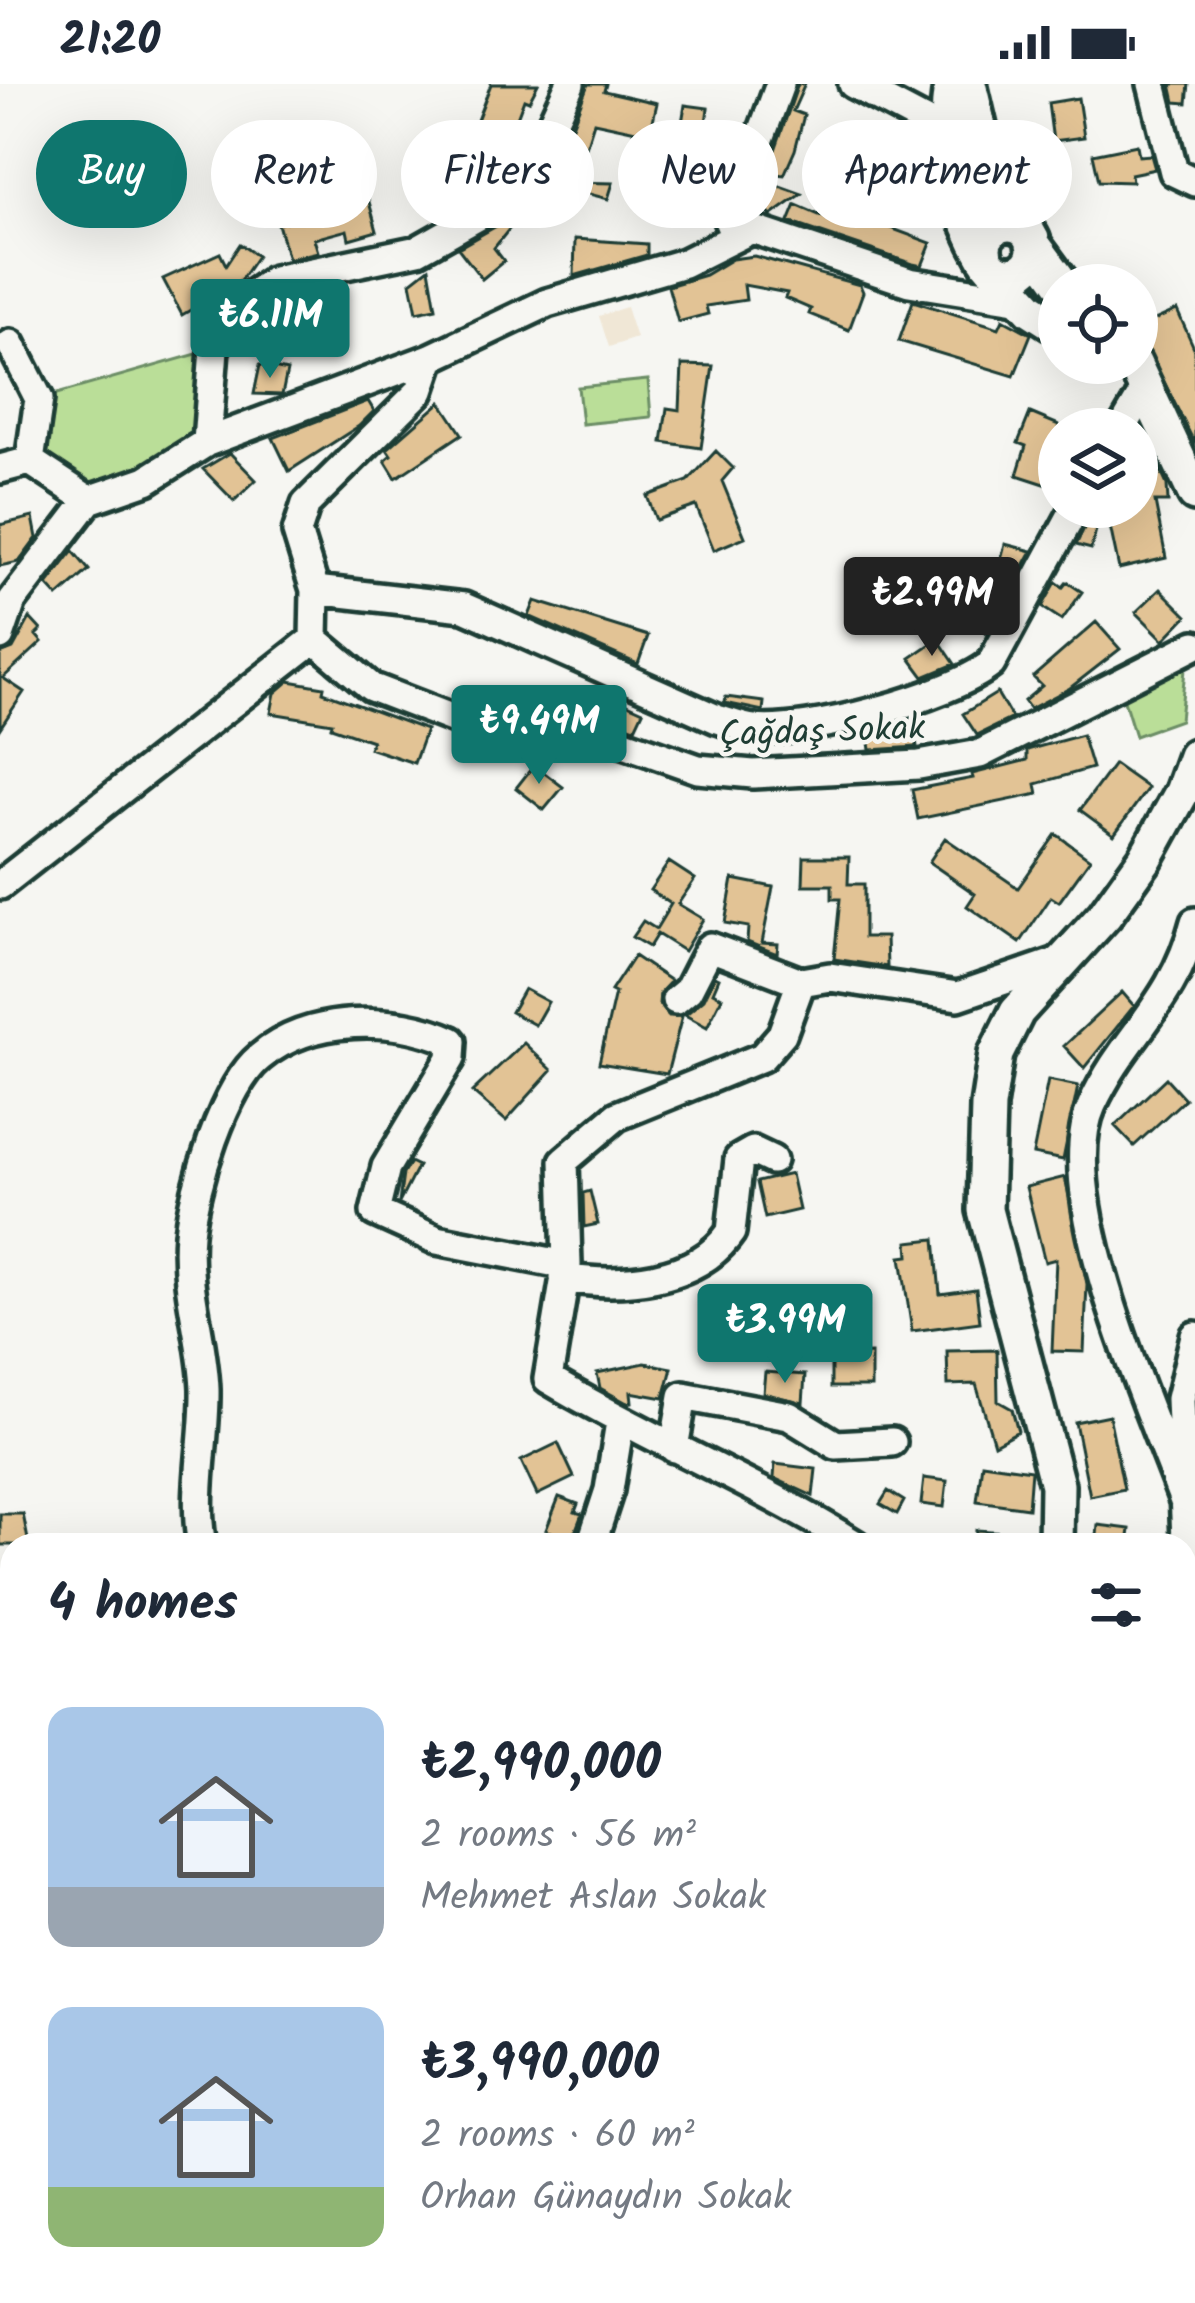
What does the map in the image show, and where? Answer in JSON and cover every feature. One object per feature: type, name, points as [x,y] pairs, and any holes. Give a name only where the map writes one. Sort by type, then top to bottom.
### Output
[{"type":"main road","points":[[947,120],[951,84]]},
{"type":"main road","points":[[968,84],[988,169],[1048,264]]},
{"type":"main road","points":[[970,228],[990,264],[1038,311]]},
{"type":"main road","points":[[990,264],[984,242],[993,229],[1026,235]]},
{"type":"main road","points":[[1144,384],[1195,494]]},
{"type":"main road","points":[[1056,1533],[1057,1485],[985,1210],[988,1106],[996,1054],[1017,1012],[1057,962],[1106,915],[1144,859],[1182,792],[1195,756]]},
{"type":"street","points":[[207,442],[214,349],[246,299],[274,280],[418,250],[488,210],[539,151],[570,84]]},
{"type":"street","points":[[767,120],[780,84]]},
{"type":"street","points":[[853,84],[920,120]]},
{"type":"street","points":[[1152,84],[1174,172],[1195,182]]},
{"type":"street","points":[[0,636],[12,601],[89,500],[147,480],[207,442],[430,358],[547,303],[684,263],[737,228]]},
{"type":"street","points":[[751,228],[909,282],[954,285],[1022,299]]},
{"type":"street","points":[[954,285],[964,262],[968,228]]},
{"type":"street","points":[[11,344],[39,399],[30,461]]},
{"type":"street","points":[[0,886],[314,639],[315,590],[297,532],[306,504],[420,391],[430,358]]},
{"type":"street","points":[[0,469],[30,461],[89,500]]},
{"type":"street","points":[[315,590],[464,607],[717,719],[752,729],[786,728],[926,698],[976,676],[992,664],[1065,528]]},
{"type":"street","name":"Çağdaş Sokak","points":[[314,639],[371,687],[493,734],[579,727],[698,769],[753,774],[919,765],[980,754],[1195,645]]},
{"type":"street","points":[[1190,1509],[1107,1296],[1089,1221],[1086,1156],[1089,1111],[1122,1052],[1161,1006],[1184,965],[1195,922]]},
{"type":"street","points":[[676,1000],[688,991],[710,947],[801,982],[830,977],[958,996],[1057,962]]},
{"type":"street","points":[[801,982],[782,1034],[762,1057],[617,1116],[564,1161],[566,1272],[548,1379],[620,1422],[802,1511],[837,1533]]},
{"type":"street","points":[[202,1533],[204,1374],[190,1286],[188,1235],[226,1109],[256,1060],[285,1040],[378,1021],[418,1025],[452,1041],[451,1058],[386,1167],[375,1212],[437,1240],[566,1272],[616,1283],[700,1261],[731,1232],[740,1159],[753,1151],[772,1160]]},
{"type":"street","points":[[1190,1509],[1180,1400],[1195,1336]]},
{"type":"street","points":[[674,1448],[683,1396],[789,1416],[836,1445],[892,1442]]},
{"type":"street","points":[[595,1533],[609,1490],[620,1422]]},
{"type":"shaded area","points":[[626,307],[636,338],[609,347],[599,316]]},
{"type":"green space","points":[[214,349],[207,442],[89,500],[41,471],[39,399]]},
{"type":"green space","points":[[648,380],[651,417],[582,424],[578,387]]},
{"type":"green space","points":[[1187,649],[1180,720],[1135,736],[1119,684]]},
{"type":"building","points":[[491,84],[538,84],[529,101],[524,99],[516,120],[477,120]]},
{"type":"building","points":[[588,84],[606,84],[604,91],[657,103],[653,120],[618,120],[618,127],[574,120]]},
{"type":"building","points":[[798,84],[805,84],[793,111],[804,115],[784,175],[778,174],[778,141]]},
{"type":"building","points":[[1171,84],[1189,84],[1187,103],[1175,102]]},
{"type":"building","points":[[1078,98],[1084,137],[1072,139],[1072,120],[1050,120],[1048,103]]},
{"type":"building","points":[[685,105],[708,108],[706,120],[682,120]]},
{"type":"building","points":[[1137,145],[1139,156],[1151,155],[1155,169],[1131,174],[1132,182],[1099,181],[1093,154]]},
{"type":"building","points":[[594,183],[613,183],[608,199],[594,195]]},
{"type":"building","points":[[778,185],[802,194],[778,211]]},
{"type":"building","points":[[796,205],[802,208],[802,226],[789,222]]},
{"type":"building","points":[[279,228],[376,228],[349,239],[347,230],[314,239],[318,252],[288,259]]},
{"type":"building","points":[[493,228],[510,228],[494,248],[504,261],[482,279],[458,248]]},
{"type":"building","points":[[807,228],[891,228],[931,243],[922,266]]},
{"type":"building","points":[[575,239],[647,244],[647,255],[574,276]]},
{"type":"building","points":[[240,244],[257,256],[240,281],[182,315],[163,279],[220,253],[226,265]]},
{"type":"building","points":[[754,256],[860,285],[863,292],[849,330],[809,314],[811,309],[785,298],[787,293],[744,285],[746,300],[706,306],[708,314],[678,322],[668,286],[705,275],[732,259]]},
{"type":"building","points":[[429,268],[436,308],[417,312],[411,282]]},
{"type":"building","points":[[913,301],[999,328],[1003,319],[1031,334],[1014,376],[899,341]]},
{"type":"building","points":[[333,304],[339,351],[311,354],[300,307]]},
{"type":"building","points":[[1177,310],[1195,350],[1195,444],[1158,370],[1158,319]]},
{"type":"building","points":[[260,365],[287,371],[282,395],[254,394]]},
{"type":"building","points":[[682,365],[713,366],[701,448],[662,442],[667,408],[680,410]]},
{"type":"building","points":[[368,401],[374,411],[359,426],[289,471],[273,438]]},
{"type":"building","points":[[441,402],[462,434],[396,478],[385,460],[391,455],[387,449]]},
{"type":"building","points":[[1030,413],[1038,416],[1038,482],[1017,475],[1026,446],[1018,443]]},
{"type":"building","points":[[716,451],[733,468],[722,481],[745,537],[714,550],[696,506],[656,520],[647,496],[688,481]]},
{"type":"building","points":[[230,453],[256,480],[234,501],[203,469]]},
{"type":"building","points":[[1158,465],[1167,485],[1168,502],[1158,502]]},
{"type":"building","points":[[33,517],[37,538],[19,562],[0,566],[0,525]]},
{"type":"building","points":[[1158,517],[1166,558],[1119,569],[1110,528],[1158,528]]},
{"type":"building","points":[[1084,528],[1096,528],[1091,549],[1076,545]]},
{"type":"building","points":[[1005,544],[1032,551],[1015,582],[996,577]]},
{"type":"building","points":[[73,551],[89,570],[58,597],[47,585]]},
{"type":"building","points":[[1056,582],[1063,587],[1067,582],[1082,592],[1062,620],[1042,607]]},
{"type":"building","points":[[1160,589],[1187,616],[1164,640],[1136,612]]},
{"type":"building","points":[[992,599],[1002,606],[987,633],[975,625]]},
{"type":"building","points":[[535,601],[648,636],[638,664],[529,616]]},
{"type":"building","points":[[30,618],[41,630],[36,635],[42,642],[3,678],[24,692],[0,728],[0,654],[13,649]]},
{"type":"building","points":[[1096,622],[1120,649],[1070,688],[1030,709],[1024,701],[1042,686],[1033,677]]},
{"type":"building","points":[[938,639],[955,664],[924,677],[910,658]]},
{"type":"building","points":[[289,681],[324,687],[323,692],[426,730],[414,763],[369,748],[372,741],[331,727],[332,723],[271,713],[275,693]]},
{"type":"building","points":[[997,693],[1012,718],[977,735],[963,714]]},
{"type":"building","points":[[610,696],[643,711],[635,728],[601,716]]},
{"type":"building","points":[[726,697],[764,702],[763,711],[725,703]]},
{"type":"building","points":[[915,729],[917,747],[870,750],[868,735]]},
{"type":"building","points":[[1082,735],[1092,768],[1036,784],[1038,794],[918,819],[912,790],[973,778],[972,774],[1027,760],[1027,750]]},
{"type":"building","points":[[1114,764],[1148,788],[1114,835],[1080,810]]},
{"type":"building","points":[[534,765],[563,787],[544,810],[516,788]]},
{"type":"building","points":[[1056,834],[1090,859],[1059,902],[1051,897],[1020,943],[967,906],[975,894],[929,862],[945,838],[1018,888]]},
{"type":"building","points":[[804,857],[849,857],[848,884],[864,884],[864,937],[886,937],[887,967],[834,959],[840,899],[832,899],[832,885],[803,885]]},
{"type":"building","points":[[669,862],[695,879],[678,904],[703,919],[684,951],[657,934],[649,947],[632,937],[643,921],[656,929],[671,904],[650,890]]},
{"type":"building","points":[[733,879],[773,887],[762,943],[778,944],[777,954],[747,942],[748,927],[725,923]]},
{"type":"building","points":[[634,956],[671,981],[660,993],[659,1004],[669,1016],[682,1016],[667,1074],[599,1063],[615,993],[611,991]]},
{"type":"building","points":[[715,976],[719,978],[713,992],[722,997],[707,1027],[685,1015],[704,999]]},
{"type":"building","points":[[524,989],[548,1002],[535,1025],[511,1012]]},
{"type":"building","points":[[1122,992],[1134,1006],[1084,1068],[1064,1046]]},
{"type":"building","points":[[524,1043],[552,1070],[506,1121],[472,1092]]},
{"type":"building","points":[[1166,1078],[1185,1099],[1134,1146],[1115,1126]]},
{"type":"building","points":[[1048,1080],[1078,1086],[1063,1160],[1033,1154]]},
{"type":"building","points":[[410,1162],[418,1166],[399,1203],[403,1174]]},
{"type":"building","points":[[791,1174],[799,1210],[765,1218],[757,1182]]},
{"type":"building","points":[[1065,1177],[1087,1284],[1084,1352],[1052,1351],[1056,1259],[1045,1262],[1026,1187]]},
{"type":"building","points":[[590,1191],[598,1224],[584,1227],[583,1193]]},
{"type":"building","points":[[935,1239],[940,1294],[976,1289],[980,1322],[912,1331],[901,1257],[909,1256],[908,1242]]},
{"type":"building","points":[[997,1350],[998,1401],[1012,1409],[1018,1431],[994,1444],[976,1384],[948,1385],[947,1351]]},
{"type":"building","points":[[871,1354],[871,1387],[831,1387],[831,1355]]},
{"type":"building","points":[[645,1363],[672,1368],[664,1398],[631,1392],[632,1402],[627,1403],[600,1388],[597,1373]]},
{"type":"building","points":[[765,1372],[805,1375],[803,1403],[763,1393]]},
{"type":"building","points":[[1109,1415],[1124,1489],[1090,1496],[1075,1422]]},
{"type":"building","points":[[558,1443],[574,1477],[537,1495],[521,1461]]},
{"type":"building","points":[[982,1463],[1031,1470],[1028,1508],[977,1501]]},
{"type":"building","points":[[775,1464],[816,1469],[813,1496],[774,1478]]},
{"type":"building","points":[[924,1478],[947,1481],[944,1507],[921,1504]]},
{"type":"building","points":[[888,1491],[904,1501],[897,1514],[880,1504]]},
{"type":"building","points":[[559,1497],[578,1504],[575,1512],[582,1514],[575,1533],[546,1530]]},
{"type":"building","points":[[0,1514],[23,1514],[27,1533],[0,1533]]},
{"type":"building","points":[[1098,1525],[1130,1529],[1130,1533],[1097,1533]]}]
